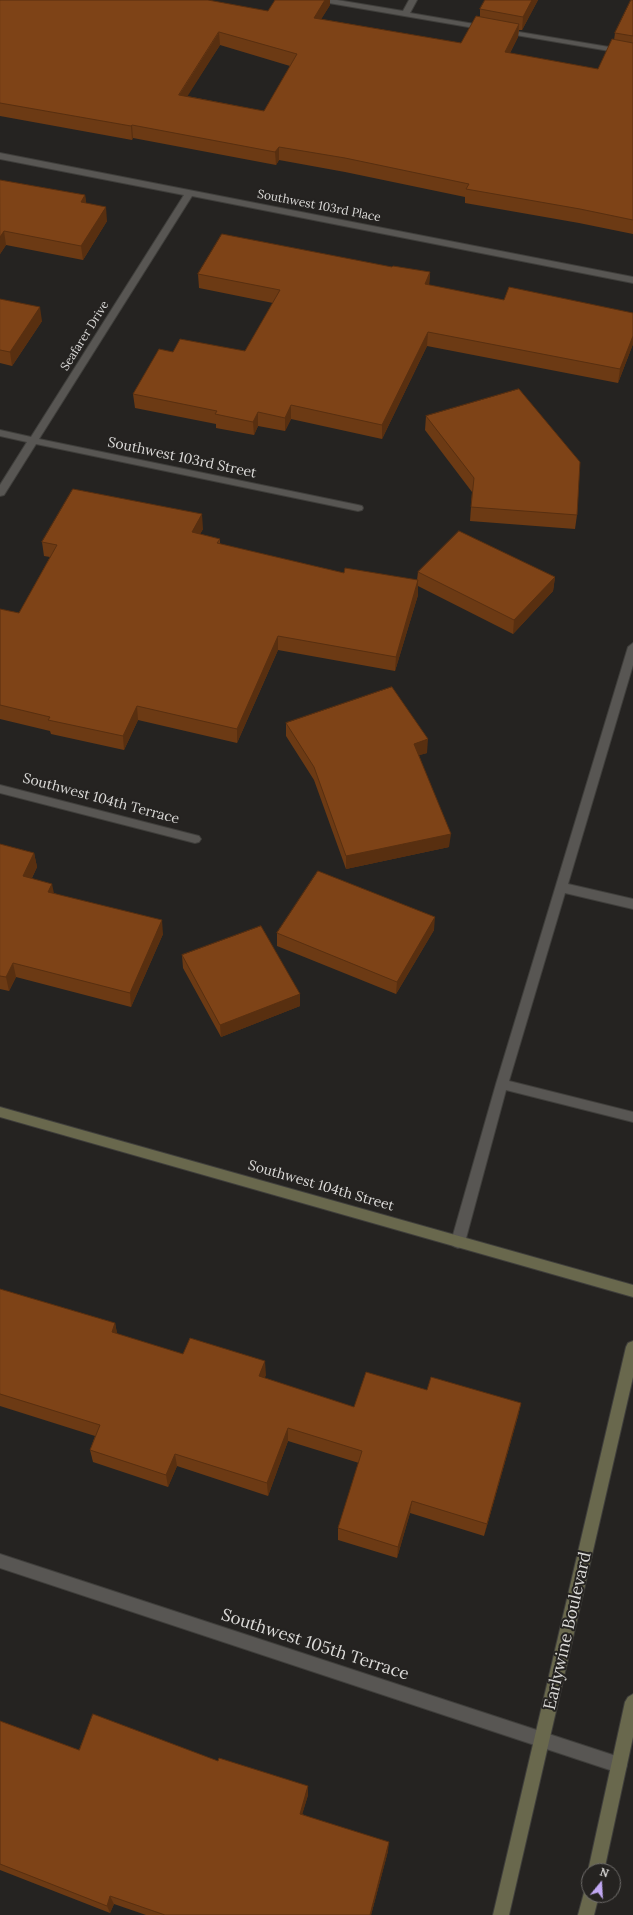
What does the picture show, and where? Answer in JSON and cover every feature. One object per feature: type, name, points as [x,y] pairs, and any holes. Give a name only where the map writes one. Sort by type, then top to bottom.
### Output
[{"type":"street","points":[[323,0],[633,53]]},
{"type":"street","points":[[405,14],[413,0]]},
{"type":"street","name":"Southwest 103rd Place","points":[[0,156],[633,280]]},
{"type":"street","name":"Seafarer Drive","points":[[0,493],[190,192]]},
{"type":"street","name":"Southwest 103rd Street","points":[[0,433],[32,441],[358,508]]},
{"type":"street","points":[[458,1242],[502,1084],[633,647]]},
{"type":"street","name":"Southwest 104th Terrace","points":[[0,789],[195,839]]},
{"type":"street","points":[[560,887],[633,904]]},
{"type":"street","points":[[502,1084],[633,1117]]},
{"type":"street","name":"Southwest 104th Street","points":[[0,1112],[633,1290]]},
{"type":"street","name":"Earlywine Boulevard","points":[[502,1915],[633,1346]]},
{"type":"street","name":"Southwest 105th Terrace","points":[[0,1560],[619,1765]]},
{"type":"street","points":[[598,1863],[633,1702]]},
{"type":"street","points":[[586,1915],[589,1903]]},
{"type":"building","points":[[0,0],[208,0],[268,11],[275,0],[325,0],[314,18],[461,43],[476,16],[519,24],[505,52],[598,69],[612,39],[633,43],[633,220],[466,189],[469,184],[345,158],[279,147],[275,152],[132,125],[0,103]],"holes":[[[219,32],[297,54],[264,111],[179,95]]]},
{"type":"building","points":[[485,0],[532,0],[523,17],[480,9]]},
{"type":"building","points":[[631,0],[633,0],[633,36],[615,33]]},
{"type":"building","points":[[0,180],[85,195],[81,202],[106,207],[81,246],[4,231],[0,237]]},
{"type":"building","points":[[222,234],[392,267],[430,272],[425,284],[504,300],[509,287],[633,313],[633,336],[620,369],[428,332],[382,425],[291,405],[285,418],[258,412],[253,422],[215,414],[217,411],[133,394],[159,349],[173,352],[180,339],[245,351],[280,290],[198,274]]},
{"type":"building","points":[[0,299],[40,307],[10,352],[0,350]]},
{"type":"building","points":[[519,389],[580,462],[577,515],[471,507],[474,478],[426,416]]},
{"type":"building","points":[[73,489],[202,514],[192,532],[220,539],[217,543],[344,573],[345,568],[418,580],[396,657],[278,636],[237,729],[137,706],[123,736],[48,720],[50,717],[0,705],[0,609],[19,613],[57,545],[42,542]]},
{"type":"building","points":[[459,531],[555,577],[514,620],[418,572]]},
{"type":"building","points":[[392,687],[428,739],[414,744],[451,834],[346,856],[314,767],[286,723]]},
{"type":"building","points":[[0,844],[34,853],[23,876],[52,884],[48,892],[162,920],[130,993],[13,963],[6,977],[0,976]]},
{"type":"building","points":[[318,871],[435,917],[397,982],[277,933]]},
{"type":"building","points":[[261,926],[300,994],[220,1025],[182,955]]},
{"type":"building","points":[[0,1289],[115,1323],[112,1332],[183,1354],[190,1338],[265,1361],[259,1376],[354,1407],[366,1372],[427,1390],[431,1377],[521,1403],[487,1524],[412,1501],[398,1547],[338,1528],[362,1451],[288,1428],[267,1483],[175,1454],[166,1475],[90,1450],[100,1425],[0,1394]]},
{"type":"building","points":[[93,1714],[218,1761],[219,1758],[308,1786],[300,1814],[389,1842],[370,1915],[165,1915],[110,1896],[107,1906],[0,1864],[0,1721],[79,1750]]}]
